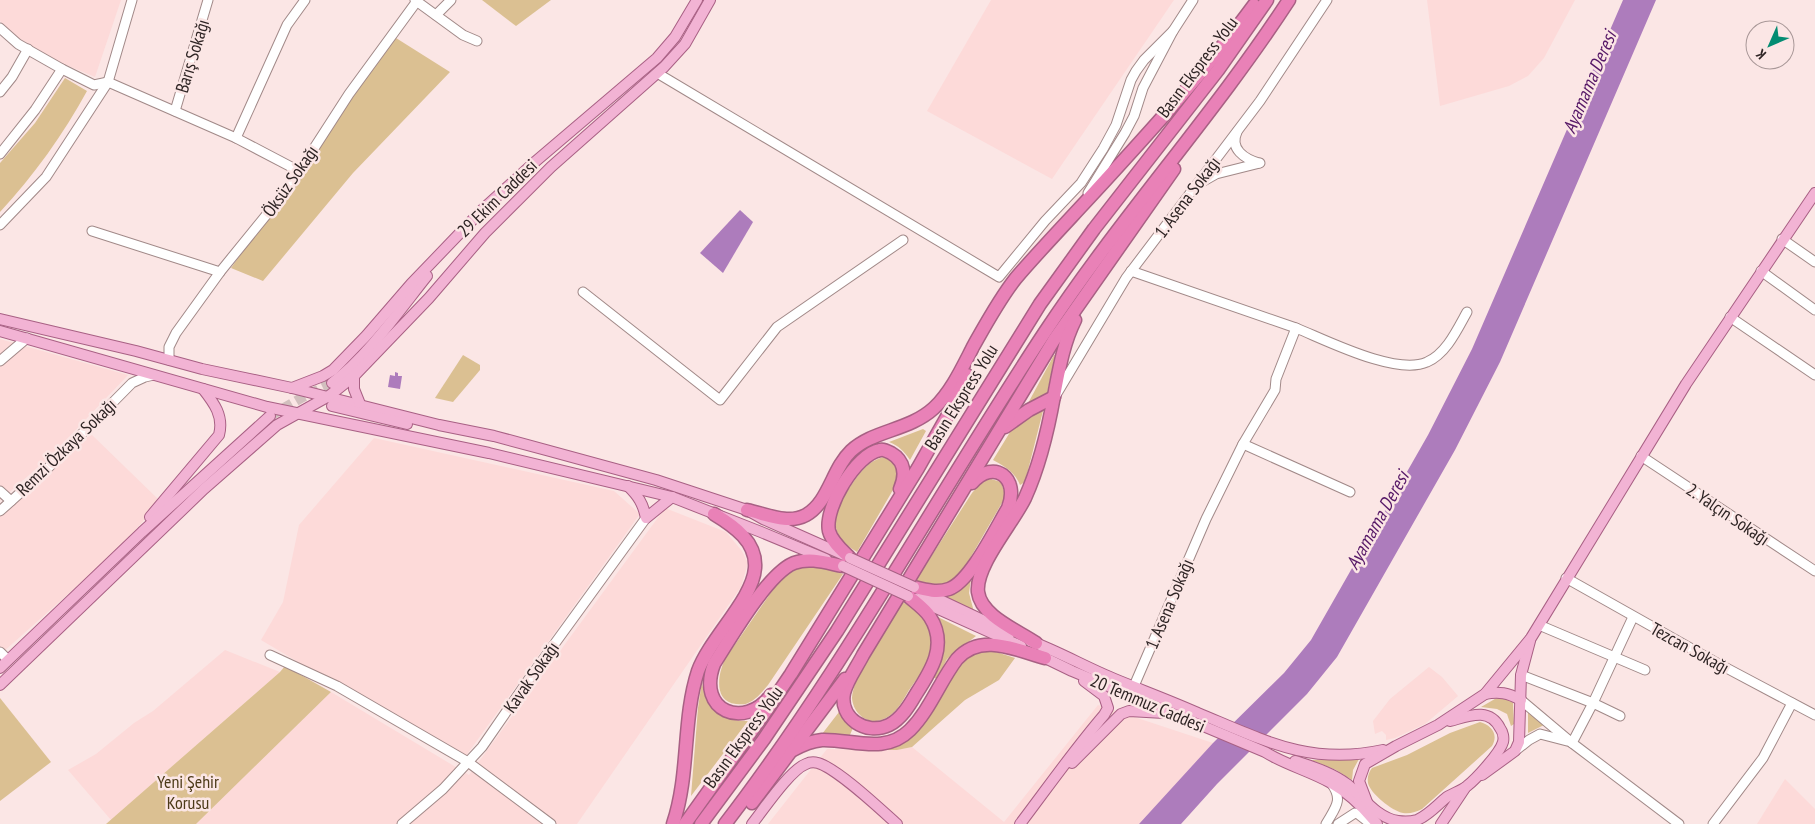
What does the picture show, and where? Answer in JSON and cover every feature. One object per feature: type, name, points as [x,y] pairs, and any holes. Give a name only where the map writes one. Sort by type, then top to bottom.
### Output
[{"type":"highway","points":[[747,510],[792,520],[808,514],[821,500],[850,452],[872,438],[907,426],[922,418],[935,407],[956,380],[1015,279],[1194,81],[1258,0]]},
{"type":"highway","name":"Basın Ekspress Yolu","points":[[701,824],[764,739],[837,631],[1040,304],[1094,230],[1218,70],[1267,0]]},
{"type":"highway","name":"Basın Ekspress Yolu","points":[[725,824],[764,773],[818,695],[1012,383],[1070,294],[1248,62],[1289,0]]},
{"type":"highway","points":[[911,592],[931,618],[939,640],[930,673],[900,717],[888,726],[869,728],[860,726],[852,720],[846,711],[844,700],[845,690],[863,655],[1054,340],[1216,112],[1248,62]]},
{"type":"highway","points":[[1036,643],[990,615],[982,605],[978,593],[978,585],[982,569],[1015,518],[1031,484],[1068,336],[1097,280]]},
{"type":"highway","points":[[685,824],[768,708],[885,523],[948,415],[987,324]]},
{"type":"highway","points":[[1000,431],[1016,418],[1054,398]]},
{"type":"highway","points":[[847,562],[829,532],[830,511],[855,466],[863,458],[880,450],[888,451],[894,455],[900,460],[904,469],[904,478],[885,523]]},
{"type":"highway","points":[[911,592],[940,592],[949,589],[963,580],[973,567],[1008,508],[1012,498],[1012,491],[1009,482],[1003,476],[990,472],[983,473],[977,477],[959,499]]},
{"type":"highway","points":[[673,824],[681,798],[692,698],[699,669],[714,641],[748,590],[755,568],[751,546],[744,536],[732,525],[714,514]]},
{"type":"highway","points":[[799,659],[768,699],[754,709],[745,712],[730,712],[717,704],[711,696],[709,686],[710,675],[714,664],[761,594],[782,569],[805,560],[847,562]]},
{"type":"highway","points":[[793,750],[802,745],[821,740],[876,745],[886,743],[903,735],[920,718],[957,659],[972,646],[980,644],[997,645],[1045,658]]},
{"type":"highway","points":[[735,824],[793,750],[863,655]]},
{"type":"main road","name":"29 Ekim Caddesi","points":[[292,388],[333,370],[366,336],[411,284],[499,193],[657,58],[675,37],[697,0]]},
{"type":"main road","name":"29 Ekim Caddesi","points":[[0,686],[204,489],[278,425],[331,401],[429,298],[485,233],[551,167],[658,73],[685,44],[710,0]]},
{"type":"main road","points":[[1367,802],[1359,781],[1365,764],[1438,725],[1485,694],[1531,638],[1641,456],[1730,317],[1815,193]]},
{"type":"main road","points":[[332,383],[347,370],[392,320],[457,236]]},
{"type":"main road","points":[[0,319],[136,351],[202,369],[292,388],[331,401],[462,436],[534,446]]},
{"type":"main road","points":[[0,331],[203,389],[299,414],[489,453],[672,497],[761,532],[847,562]]},
{"type":"main road","points":[[354,376],[354,389],[360,404]]},
{"type":"main road","points":[[142,532],[150,517],[219,435],[221,426],[219,416],[215,405],[203,389]]},
{"type":"main road","points":[[331,401],[360,404],[439,425],[534,446],[656,480],[747,510],[847,562],[911,592],[1036,643],[1116,680],[1134,686],[1196,717],[1334,776],[1367,802],[1386,824]]},
{"type":"main road","points":[[0,668],[142,532],[270,416]]},
{"type":"main road","points":[[627,485],[639,497],[644,507],[646,518],[672,497]]},
{"type":"main road","name":"20 Temmuz Caddesi","points":[[911,592],[1072,671],[1172,713],[1196,717]]},
{"type":"main road","points":[[1473,780],[1515,751],[1519,742],[1521,675],[1531,638]]},
{"type":"main road","points":[[1020,824],[1065,761],[1108,708],[1104,696],[1072,671]]},
{"type":"main road","points":[[1485,694],[1504,692],[1521,700]]},
{"type":"main road","points":[[1057,774],[1071,763],[1121,714],[1129,711],[1172,713]]},
{"type":"main road","points":[[1438,725],[1473,714],[1483,713],[1492,718],[1499,725],[1503,733],[1503,742],[1499,750],[1465,788],[1441,824]]},
{"type":"main road","points":[[1268,748],[1332,756],[1365,754],[1396,746]]},
{"type":"main road","points":[[1268,748],[1280,761],[1331,783],[1351,797],[1377,824]]},
{"type":"main road","points":[[752,824],[788,779],[805,764],[813,762],[819,763],[843,778],[898,824]]},
{"type":"main road","points":[[1375,811],[1396,821],[1409,822],[1425,815],[1446,797],[1465,788]]},
{"type":"street","points":[[0,226],[46,177],[108,82],[132,0]]},
{"type":"street","name":"Barış Sokağı","points":[[175,111],[208,0]]},
{"type":"street","points":[[236,138],[287,25],[305,0]]},
{"type":"street","points":[[436,15],[451,0]]},
{"type":"street","points":[[1072,216],[1125,133],[1134,116],[1143,88],[1173,31],[1194,0]]},
{"type":"street","name":"1. Asena Sokağı","points":[[1054,398],[1131,271],[1260,100],[1327,0]]},
{"type":"street","points":[[416,1],[464,35],[477,40]]},
{"type":"street","name":"Öksüz Sokağı","points":[[169,360],[169,347],[176,333],[220,272],[289,186],[349,94],[416,1]]},
{"type":"street","points":[[0,28],[18,44],[62,69],[94,84],[108,82],[236,138],[299,171]]},
{"type":"street","points":[[658,73],[999,277],[1081,183],[1116,125],[1136,70],[1173,31]]},
{"type":"street","points":[[0,92],[12,77],[28,48]]},
{"type":"street","points":[[0,154],[36,110],[62,69]]},
{"type":"street","points":[[1194,188],[1216,174],[1260,163],[1244,156],[1236,147],[1235,137],[1239,128]]},
{"type":"street","points":[[92,231],[220,272]]},
{"type":"street","points":[[583,292],[720,400],[777,327],[902,240]]},
{"type":"street","points":[[1782,240],[1815,262]]},
{"type":"street","points":[[1131,271],[1296,328],[1380,361],[1411,366],[1427,362],[1442,351],[1455,335],[1466,312]]},
{"type":"street","points":[[1761,271],[1815,310]]},
{"type":"street","points":[[1730,317],[1815,375]]},
{"type":"street","name":"1. Asena Sokağı","points":[[1134,686],[1206,519],[1243,444],[1275,390],[1276,379],[1296,328]]},
{"type":"street","points":[[0,361],[27,338]]},
{"type":"street","points":[[132,369],[132,383]]},
{"type":"street","points":[[132,383],[155,375]]},
{"type":"street","name":"Remzi Özkaya Sokağı","points":[[0,510],[49,467],[132,383]]},
{"type":"street","points":[[1243,444],[1350,492]]},
{"type":"street","name":"2. Yalçın Sokağı","points":[[1641,456],[1815,571]]},
{"type":"street","points":[[0,491],[11,501]]},
{"type":"street","name":"Kavak Sokağı","points":[[402,824],[443,789],[482,747],[646,518]]},
{"type":"street","name":"Tezcan Sokağı","points":[[1566,578],[1633,617],[1815,715]]},
{"type":"street","points":[[1572,743],[1633,617]]},
{"type":"street","points":[[1539,625],[1645,670]]},
{"type":"street","points":[[0,652],[8,660]]},
{"type":"street","points":[[270,655],[337,686],[468,762],[551,824]]},
{"type":"street","points":[[1521,675],[1593,703],[1620,716]]},
{"type":"street","points":[[1521,700],[1572,743],[1679,824]]},
{"type":"street","points":[[1713,824],[1764,758],[1792,702]]},
{"type":"street","points":[[1515,751],[1540,734],[1572,743]]},
{"type":"street","points":[[1326,824],[1338,800],[1336,789],[1331,783]]},
{"type":"street","points":[[1338,824],[1354,813],[1371,824]]},
{"type":"shaded area","points":[[0,0],[121,0],[95,77],[57,61],[12,34],[0,21]]},
{"type":"shaded area","points":[[991,0],[1174,0],[1052,179],[927,111]]},
{"type":"shaded area","points":[[1427,0],[1575,0],[1544,58],[1528,76],[1509,86],[1440,106]]},
{"type":"shaded area","points":[[0,339],[128,375],[49,458],[0,500]]},
{"type":"shaded area","points":[[91,434],[160,501],[122,546],[3,652],[0,649],[0,511]]},
{"type":"shaded area","points":[[374,438],[614,491],[640,514],[463,760],[261,640],[283,602],[299,525]]},
{"type":"shaded area","points":[[665,508],[726,532],[742,551],[748,563],[741,587],[577,824],[196,824],[331,692],[469,775]]},
{"type":"shaded area","points":[[225,650],[280,672],[111,820],[68,770],[96,754],[134,723],[153,711]]},
{"type":"shaded area","points":[[1429,667],[1442,677],[1458,696],[1425,724],[1395,738],[1386,740],[1386,735],[1382,731],[1375,734],[1373,721],[1390,699]]},
{"type":"shaded area","points":[[1098,705],[1213,743],[1139,824],[768,824],[827,749],[896,750],[912,747],[1004,822]]},
{"type":"shaded area","points":[[1785,779],[1815,809],[1815,824],[1757,824]]},
{"type":"green space","points":[[482,0],[551,0],[516,26]]},
{"type":"green space","points":[[396,38],[450,72],[353,173],[263,281],[231,268],[345,106]]},
{"type":"green space","points":[[65,78],[87,91],[47,154],[25,184],[0,212],[0,163],[35,123]]},
{"type":"green space","points":[[463,355],[480,365],[480,370],[453,402],[435,398]]},
{"type":"green space","points":[[1054,355],[1047,394],[1026,407]]},
{"type":"green space","points":[[1044,407],[1025,482],[1020,485],[1012,473],[993,460],[1015,424]]},
{"type":"green space","points":[[923,429],[926,431],[910,460],[901,449],[889,442]]},
{"type":"green space","points":[[884,457],[892,461],[896,467],[898,474],[897,483],[857,552],[840,538],[836,522],[837,514],[844,497],[860,473],[868,465]]},
{"type":"green space","points":[[991,479],[1001,482],[1005,494],[1003,501],[961,574],[945,586],[931,587],[916,580],[972,493],[982,481]]},
{"type":"green space","points":[[818,565],[843,574],[761,693],[745,704],[729,702],[724,698],[719,686],[719,679],[725,659],[774,588],[787,574],[800,568]]},
{"type":"green space","points":[[971,578],[969,593],[974,612],[943,597]]},
{"type":"green space","points":[[902,602],[917,610],[927,622],[932,640],[931,652],[923,670],[898,708],[886,718],[871,721],[858,713],[855,708],[852,698],[855,683]]},
{"type":"green space","points":[[932,614],[976,636],[947,659],[937,679],[932,677],[941,659],[944,645],[941,631]]},
{"type":"green space","points":[[993,651],[1015,658],[999,680],[965,700],[912,747],[897,750],[878,750],[894,746],[953,669],[969,654]]},
{"type":"green space","name":"Yeni Şehir Korusu","points":[[285,666],[331,692],[196,824],[106,824],[280,672]]},
{"type":"green space","points":[[702,681],[710,706],[716,712],[729,719],[748,721],[691,796],[698,708]]},
{"type":"green space","points":[[1500,696],[1510,697],[1513,703],[1514,724],[1511,726],[1507,714],[1497,709],[1481,707]]},
{"type":"green space","points":[[0,698],[51,762],[0,801]]},
{"type":"green space","points":[[839,712],[853,728],[849,737],[822,734]]},
{"type":"green space","points":[[1528,712],[1544,725],[1528,733]]},
{"type":"green space","points":[[1480,722],[1488,725],[1493,731],[1495,738],[1492,746],[1422,809],[1411,813],[1398,812],[1373,792],[1368,783],[1369,773],[1372,768],[1407,755],[1450,733]]},
{"type":"green space","points":[[1359,759],[1353,770],[1352,780],[1336,770],[1311,760]]},
{"type":"water","name":"Ayamama Deresi","points":[[1623,0],[1656,0],[1500,362],[1455,450],[1337,657],[1307,694],[1217,784],[1181,824],[1139,824],[1213,743],[1284,673],[1311,640],[1428,435],[1472,349]]},
{"type":"water","points":[[740,210],[753,222],[723,273],[700,253]]},
{"type":"water","points":[[395,372],[398,373],[398,376],[402,376],[400,389],[388,387],[390,375],[395,376]]},
{"type":"tunnel","points":[[270,416],[332,383]]}]
